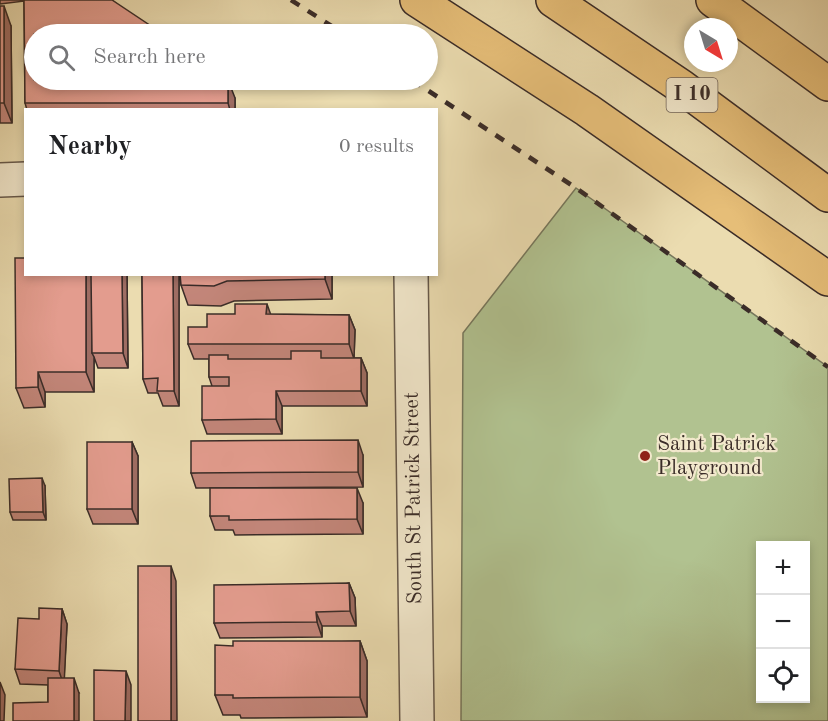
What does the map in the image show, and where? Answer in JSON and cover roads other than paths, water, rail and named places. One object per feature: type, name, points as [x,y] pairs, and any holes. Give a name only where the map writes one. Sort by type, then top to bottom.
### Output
[{"type":"highway","points":[[417,0],[587,110],[828,279]]},
{"type":"highway","name":"I 10","points":[[553,0],[682,87],[828,195]]},
{"type":"highway","points":[[713,0],[828,84]]},
{"type":"street","points":[[0,180],[24,179]]},
{"type":"street","name":"South St Patrick Street","points":[[411,276],[417,721]]},
{"type":"railway","points":[[291,0],[328,24]]},
{"type":"railway","points":[[427,90],[576,188],[828,367]]},
{"type":"place","name":"Saint Patrick Playground","points":[[645,456]]}]
